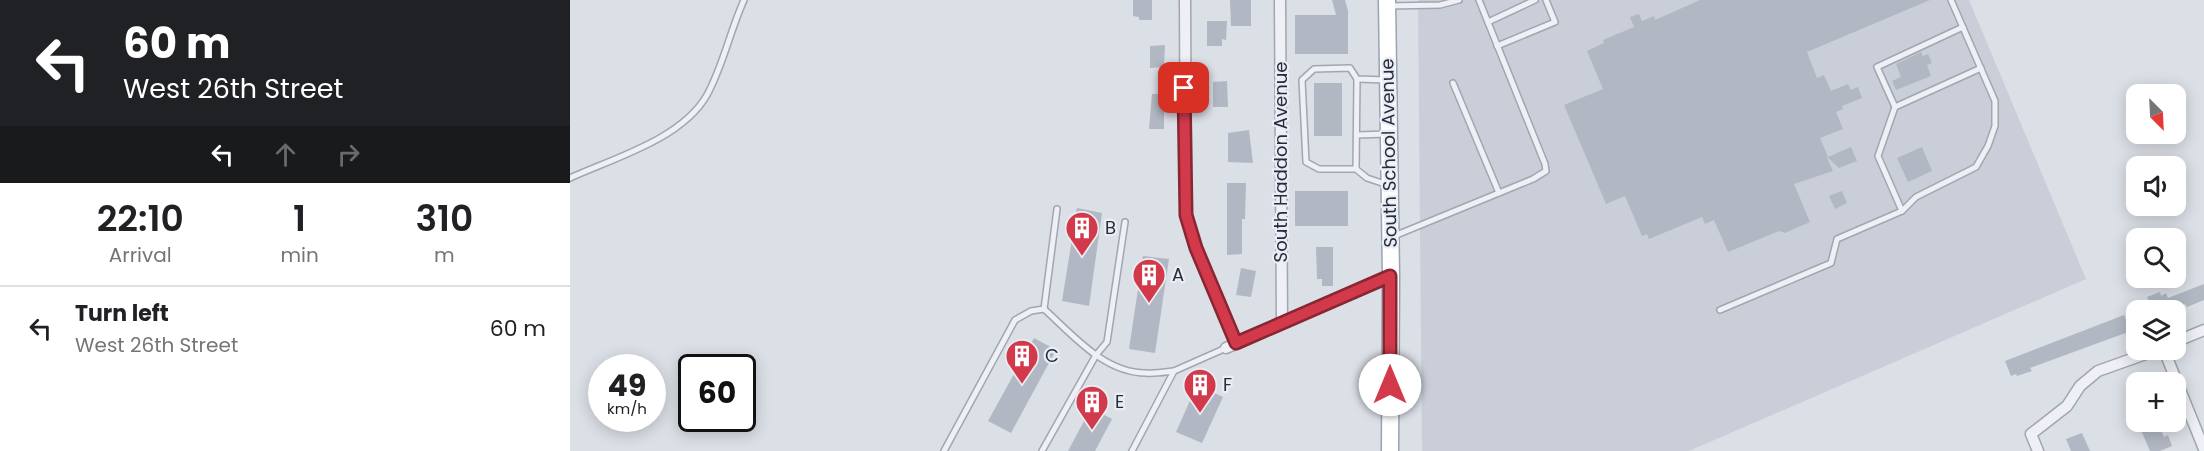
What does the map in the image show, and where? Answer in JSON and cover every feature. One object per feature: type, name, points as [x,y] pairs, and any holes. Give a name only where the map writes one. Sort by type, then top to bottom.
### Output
[{"type":"main road","name":"South School Avenue","points":[[1387,3],[1390,451]]},
{"type":"street","points":[[1185,0],[1186,215],[1231,346],[1390,276]]},
{"type":"street","name":"South Haddon Avenue","points":[[1280,0],[1282,323]]},
{"type":"street","points":[[2186,337],[2204,330]]},
{"type":"street","points":[[2038,451],[2031,434],[2067,406],[2079,386],[2098,372],[2130,360]]},
{"type":"street","points":[[2168,360],[2204,449]]},
{"type":"lane","points":[[570,178],[663,136],[683,124],[698,110],[708,93],[744,0]]},
{"type":"lane","points":[[1387,3],[1440,5],[1459,0]]},
{"type":"lane","points":[[1390,237],[1542,175],[1546,168],[1479,0]]},
{"type":"lane","points":[[1488,22],[1534,0]]},
{"type":"lane","points":[[1497,46],[1555,22],[1546,0]]},
{"type":"lane","points":[[1720,310],[1831,263],[1837,239],[1902,211],[1916,197],[1976,167],[1988,146],[1995,126],[1995,101],[1951,0]]},
{"type":"lane","points":[[1902,211],[1878,156],[1895,107],[1876,67],[1963,27]]},
{"type":"lane","points":[[1356,169],[1357,79],[1350,68],[1314,69],[1302,80],[1306,162],[1319,170],[1356,169],[1367,178],[1389,185]]},
{"type":"lane","points":[[1895,107],[1981,68]]},
{"type":"lane","points":[[1357,79],[1388,80]]},
{"type":"lane","points":[[1453,83],[1499,192]]},
{"type":"lane","points":[[1357,135],[1389,134]]},
{"type":"lane","points":[[1044,309],[1057,209]]},
{"type":"lane","points":[[1042,451],[1096,355],[1107,342],[1125,222]]},
{"type":"lane","points":[[1044,309],[1096,355],[1118,368],[1144,374],[1174,371],[1231,346]]},
{"type":"lane","points":[[944,451],[1015,320],[1031,311],[1044,309]]},
{"type":"lane","points":[[1132,451],[1174,371]]},
{"type":"shaded area","points":[[1418,0],[1969,0],[2086,279],[1689,451],[1422,451]]},
{"type":"building","points":[[1133,0],[1152,0],[1152,20],[1139,20],[1139,17],[1133,16]]},
{"type":"building","points":[[1230,0],[1251,0],[1251,26],[1231,26]]},
{"type":"building","points":[[1332,0],[1345,0],[1348,11],[1348,54],[1295,54],[1295,15],[1336,15]]},
{"type":"building","points":[[1700,0],[1930,0],[1807,52],[1817,78],[1824,75],[1831,91],[1848,84],[1851,90],[1858,87],[1862,98],[1842,106],[1843,109],[1836,112],[1843,129],[1820,138],[1828,157],[1851,147],[1857,161],[1839,168],[1826,156],[1833,171],[1794,184],[1810,222],[1785,233],[1779,231],[1728,252],[1714,220],[1705,224],[1702,217],[1649,239],[1647,234],[1642,236],[1625,196],[1606,204],[1564,105],[1603,89],[1587,51],[1604,43],[1603,40],[1634,27],[1630,17],[1639,14],[1642,21],[1654,16],[1655,20]]},
{"type":"building","points":[[1207,21],[1227,21],[1226,40],[1222,39],[1222,46],[1207,46]]},
{"type":"building","points":[[1165,45],[1164,67],[1150,68],[1150,46]]},
{"type":"building","points":[[1921,52],[1923,56],[1928,54],[1932,63],[1927,65],[1931,76],[1896,90],[1892,81],[1901,77],[1896,64]]},
{"type":"building","points":[[1227,81],[1228,107],[1213,107],[1213,82]]},
{"type":"building","points":[[1314,83],[1342,83],[1342,136],[1314,136]]},
{"type":"building","points":[[1152,94],[1164,94],[1164,129],[1149,129]]},
{"type":"building","points":[[1249,130],[1253,163],[1228,162],[1228,133]]},
{"type":"building","points":[[1922,147],[1932,171],[1908,182],[1897,158]]},
{"type":"building","points":[[1227,183],[1246,183],[1245,219],[1242,219],[1242,254],[1227,255]]},
{"type":"building","points":[[1295,191],[1348,191],[1348,226],[1295,226]]},
{"type":"building","points":[[1842,191],[1847,203],[1835,209],[1829,196]]},
{"type":"building","name":"B","points":[[1077,208],[1102,213],[1089,306],[1062,301]]},
{"type":"building","points":[[1316,247],[1333,247],[1333,286],[1322,286],[1322,279],[1317,279]]},
{"type":"building","name":"A","points":[[1143,256],[1169,259],[1155,353],[1129,349]]},
{"type":"building","points":[[1241,268],[1256,271],[1251,297],[1236,295]]},
{"type":"building","points":[[2204,284],[2204,300],[2187,307],[2186,300],[2148,300],[2147,297],[2160,292],[2161,296],[2166,293],[2168,298]]},
{"type":"building","points":[[2124,315],[2126,320],[2126,333],[2030,368],[2032,371],[2011,376],[2005,361]]},
{"type":"building","name":"C","points":[[1034,338],[1056,350],[1011,433],[988,421]]},
{"type":"building","name":"F","points":[[1197,385],[1223,397],[1202,443],[1176,432]]},
{"type":"building","name":"E","points":[[1091,408],[1112,419],[1095,451],[1068,451]]},
{"type":"building","points":[[2142,432],[2162,432],[2164,437],[2168,435],[2172,446],[2160,451],[2150,451]]},
{"type":"building","points":[[2082,433],[2090,451],[2071,451],[2066,439]]},
{"type":"place","name":"B","points":[[1082,257]]},
{"type":"place","name":"A","points":[[1149,304]]},
{"type":"place","name":"C","points":[[1022,385]]},
{"type":"place","name":"F","points":[[1200,414]]},
{"type":"place","name":"E","points":[[1092,431]]},
{"type":"route","points":[[1184,88],[1186,215],[1196,248],[1236,343],[1390,276],[1390,385]]}]
